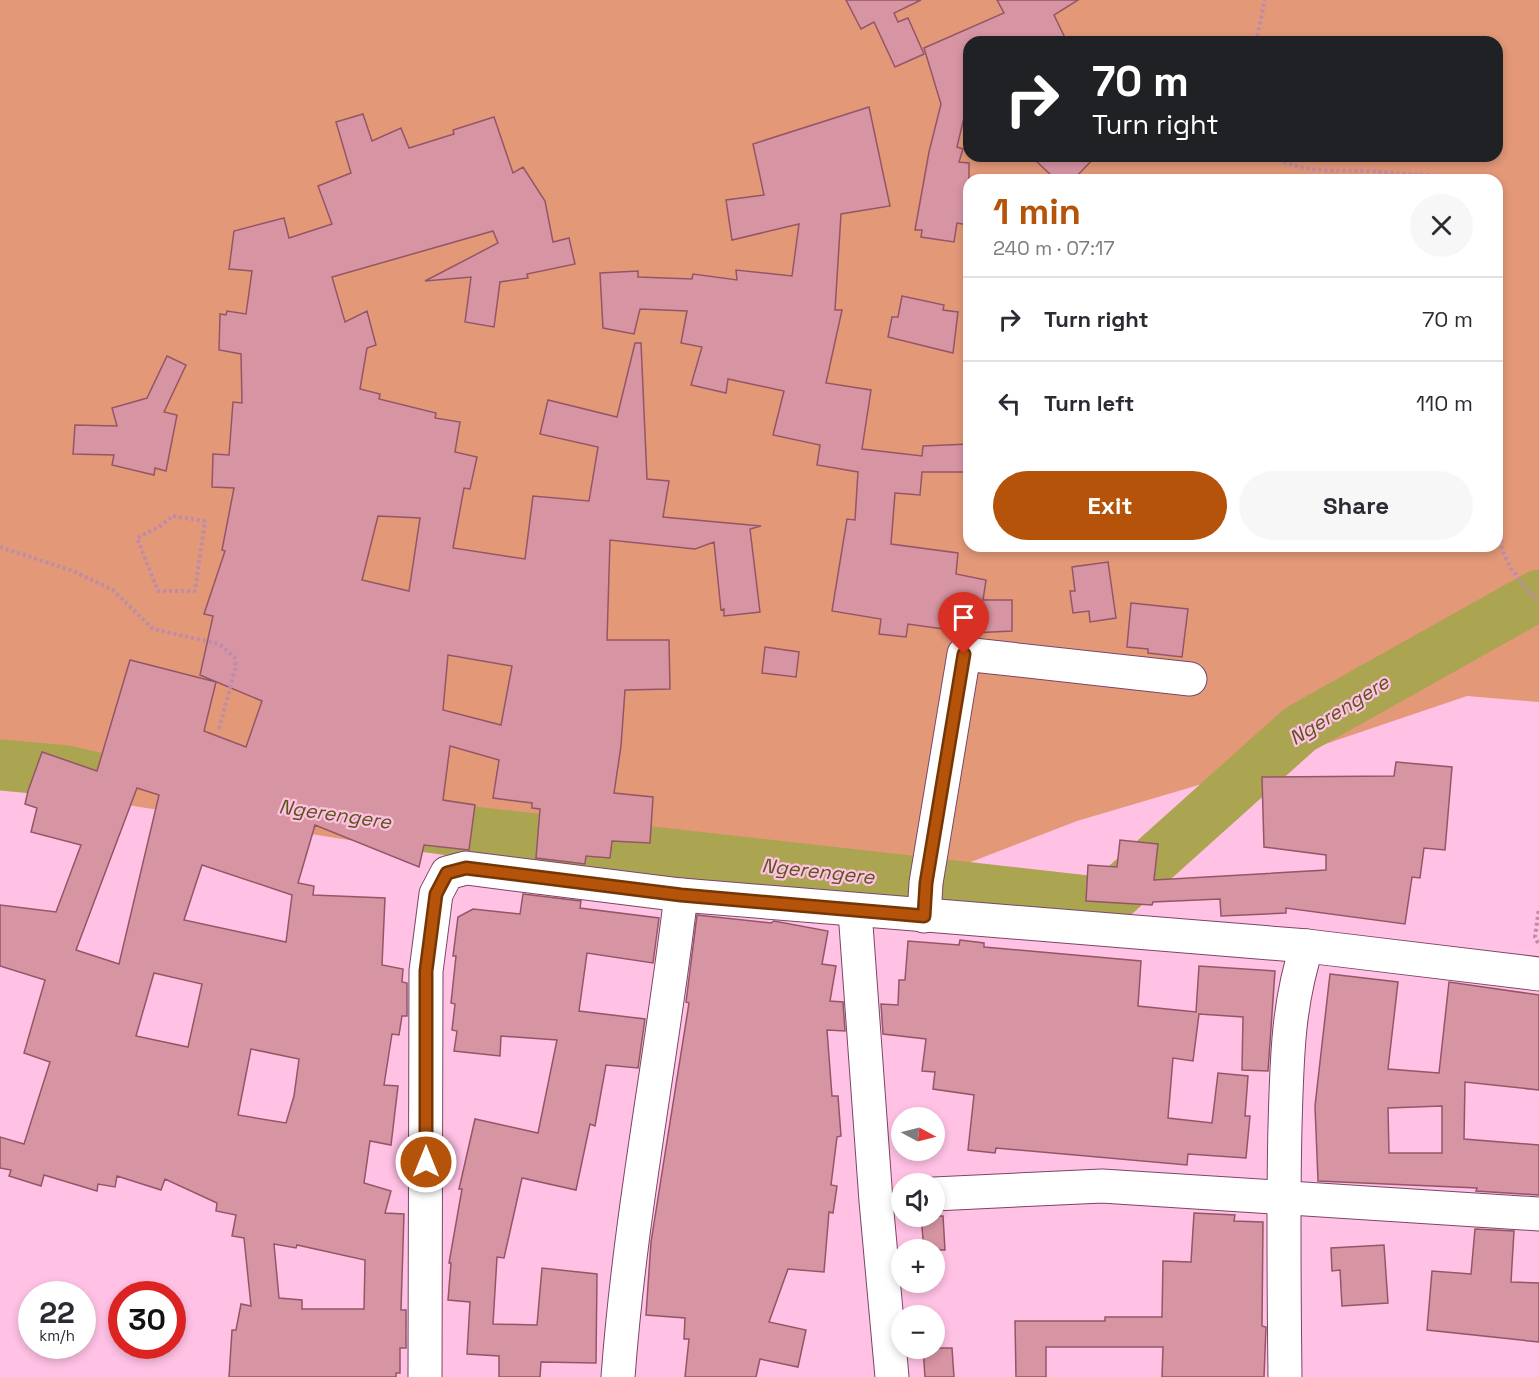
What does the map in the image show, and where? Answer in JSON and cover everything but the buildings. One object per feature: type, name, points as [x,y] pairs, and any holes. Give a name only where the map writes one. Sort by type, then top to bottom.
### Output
[{"type":"street","points":[[924,916],[926,883],[964,654],[1190,679]]},
{"type":"street","points":[[425,1377],[426,971],[436,894],[447,873],[466,868],[681,895],[855,911],[1307,946],[1539,974]]},
{"type":"street","points":[[618,1377],[636,1212],[669,998],[681,895]]},
{"type":"street","points":[[855,911],[889,1199],[892,1377]]},
{"type":"street","points":[[1285,1377],[1283,1197],[1287,1049],[1295,982],[1307,946]]},
{"type":"street","points":[[945,1193],[1102,1186],[1539,1214]]},
{"type":"path","points":[[1257,36],[1265,0]]},
{"type":"path","points":[[1284,162],[1338,173],[1365,171],[1416,174]]},
{"type":"path","points":[[173,516],[205,521],[195,591],[158,591],[137,538],[159,528],[173,516]]},
{"type":"path","points":[[0,547],[73,571],[113,590],[153,629],[219,644],[235,658],[236,666],[219,729]]},
{"type":"path","points":[[1503,551],[1510,567],[1529,592],[1539,599]]},
{"type":"path","points":[[1539,908],[1535,937],[1539,945]]},
{"type":"shaded area","points":[[0,0],[1539,0],[1539,702],[1467,696],[1246,771],[1077,821],[831,916],[0,785]]},
{"type":"waterway","name":"Ngerengere","points":[[401,824],[1106,903],[1300,729],[1539,595]]},
{"type":"waterway","name":"Ngerengere","points":[[0,765],[67,771],[106,780]]},
{"type":"route","points":[[426,1162],[426,971],[436,894],[447,873],[466,868],[681,895],[924,916],[926,883],[964,654]]}]
